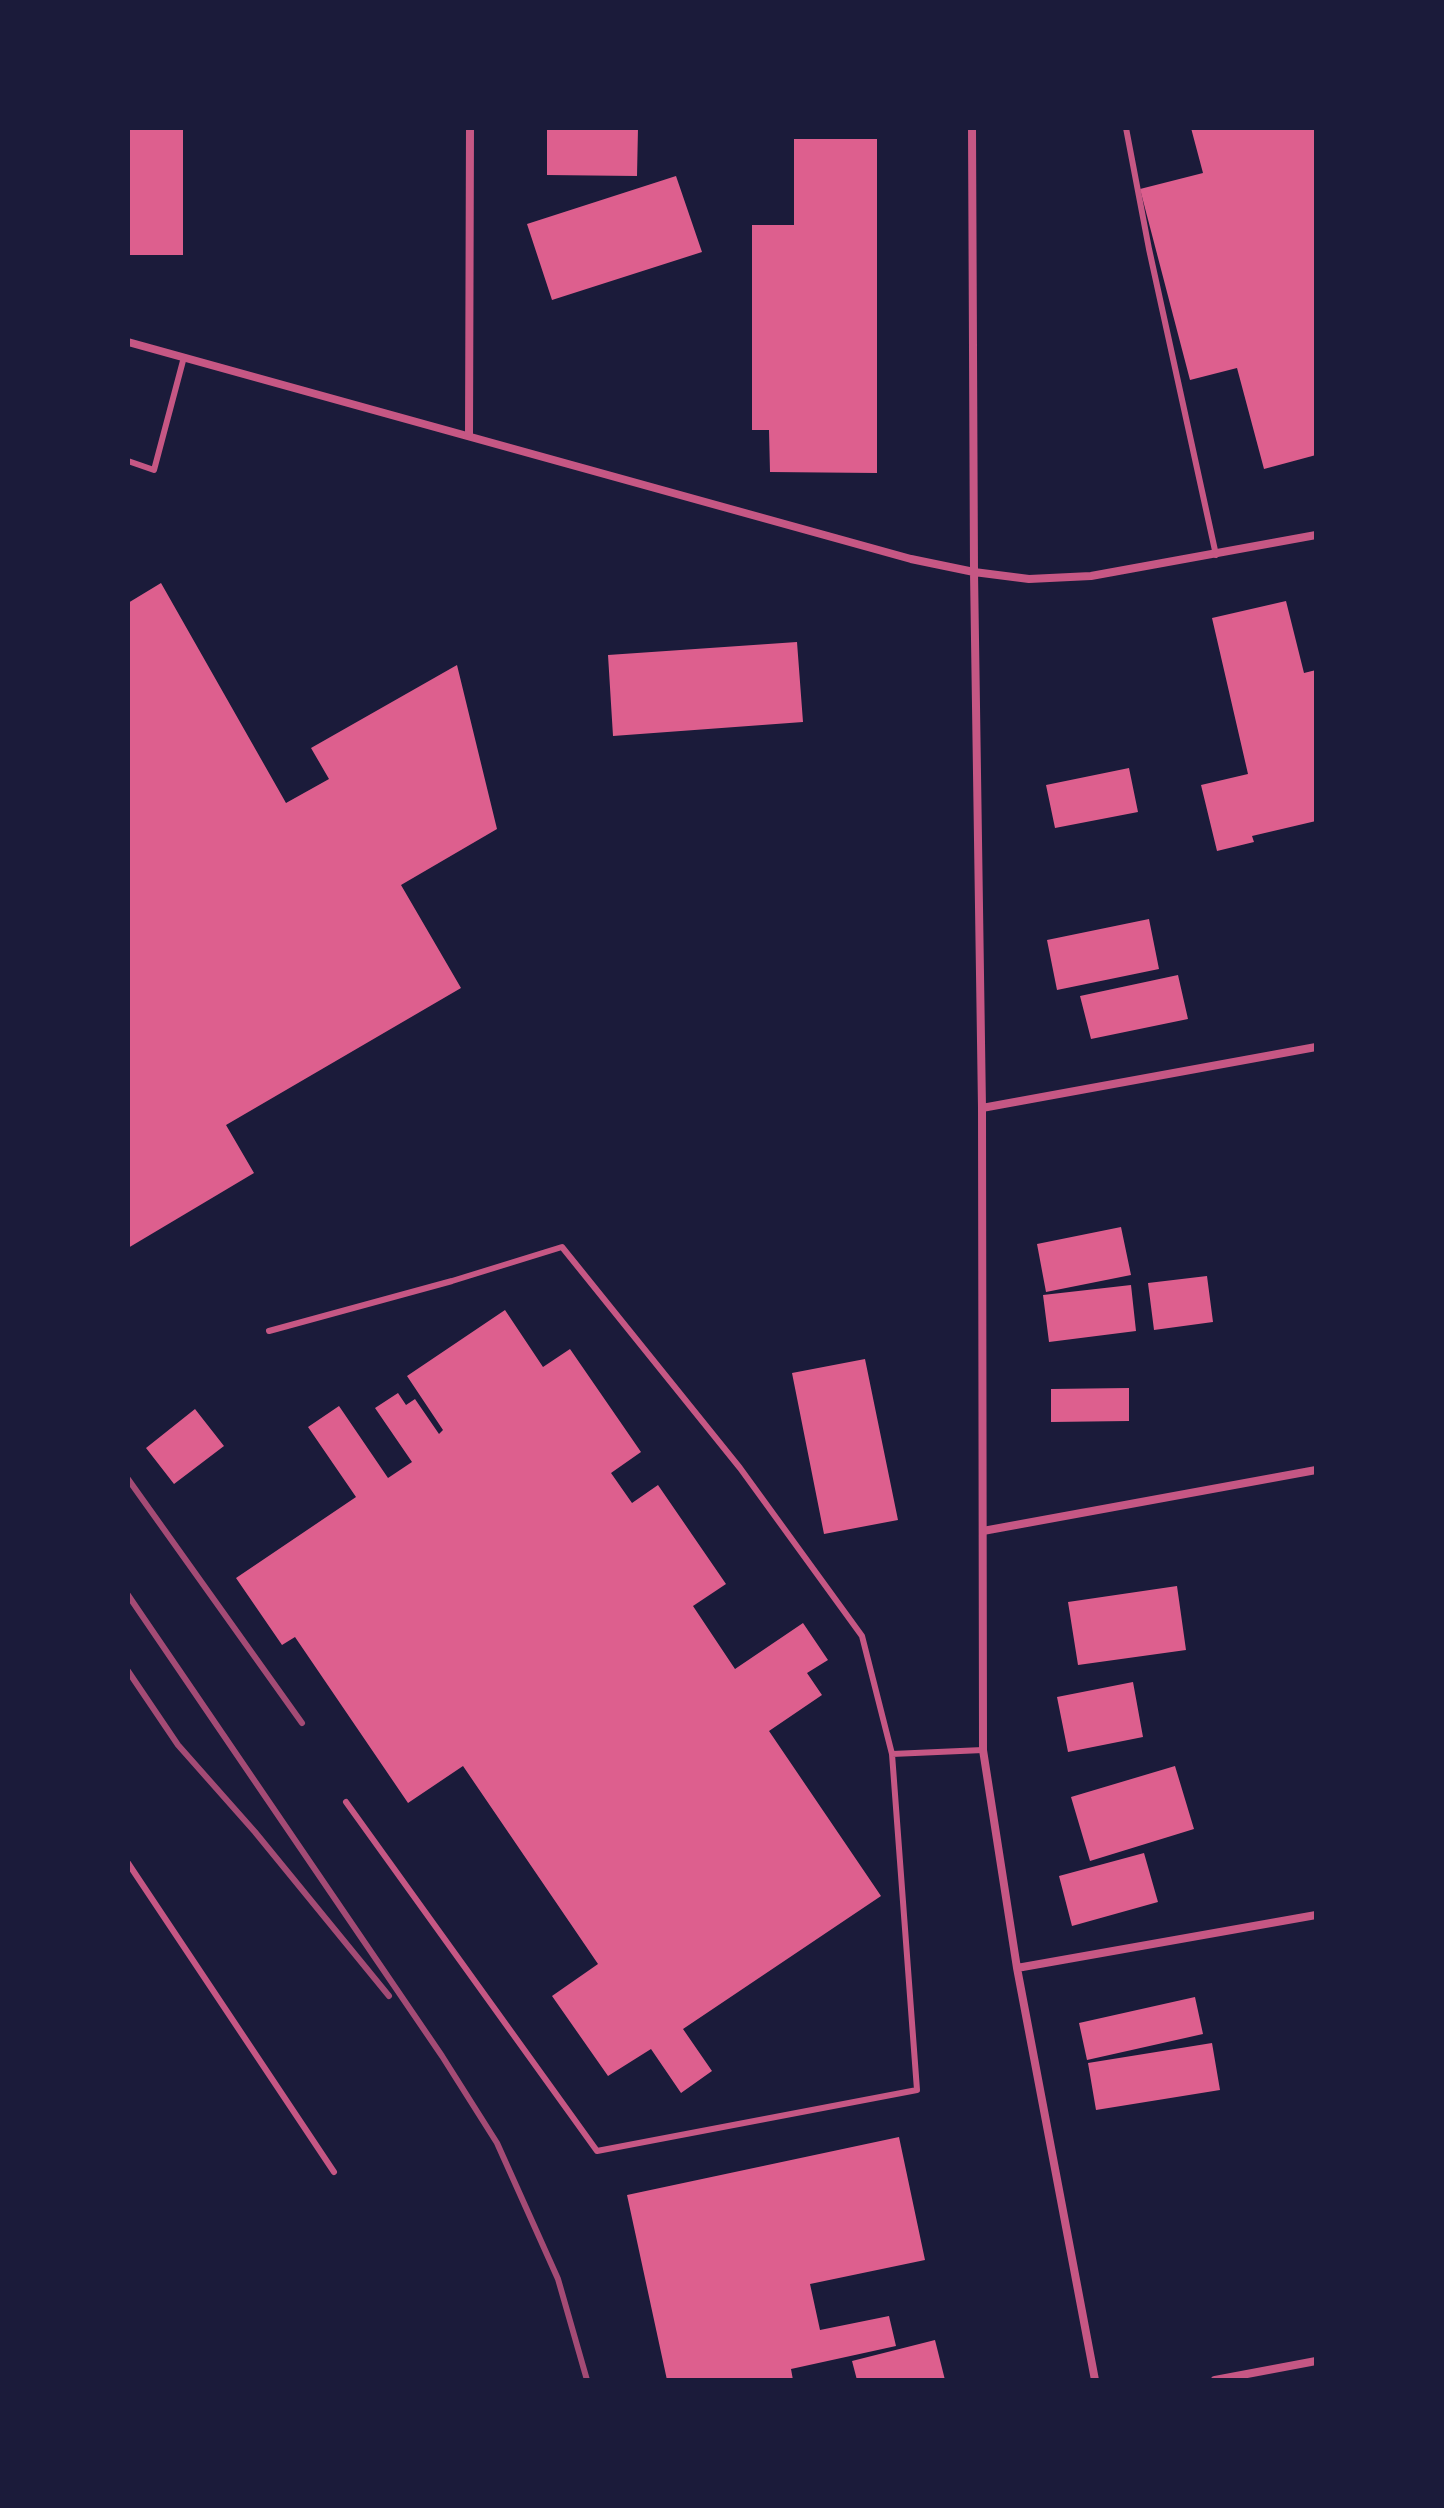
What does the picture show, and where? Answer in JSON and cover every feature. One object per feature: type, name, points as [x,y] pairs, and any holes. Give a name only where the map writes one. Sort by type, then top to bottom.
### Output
[{"type":"street","points":[[469,435],[470,128]]},
{"type":"street","points":[[972,128],[974,572],[982,1108],[983,1750],[1017,1968],[1095,2380]]},
{"type":"street","points":[[128,342],[911,559],[974,572],[1029,579],[1091,576],[1316,535]]},
{"type":"street","points":[[982,1108],[1316,1047]]},
{"type":"street","points":[[983,1531],[1316,1470]]},
{"type":"street","points":[[1017,1968],[1316,1915]]},
{"type":"street","points":[[1215,2380],[1316,2361]]},
{"type":"lane","points":[[1126,128],[1149,249],[1216,555]]},
{"type":"lane","points":[[128,461],[154,470],[184,357]]},
{"type":"lane","points":[[269,1331],[562,1247],[740,1468],[862,1636],[892,1754],[917,2090],[597,2151],[346,1802]]},
{"type":"lane","points":[[892,1754],[983,1750]]},
{"type":"lane","points":[[128,1863],[334,2172]]},
{"type":"building","points":[[128,128],[183,128],[183,255],[128,255]]},
{"type":"building","points":[[547,128],[638,128],[637,176],[547,175]]},
{"type":"building","points":[[1191,128],[1316,128],[1316,455],[1264,469],[1237,368],[1190,380],[1140,189],[1203,173]]},
{"type":"building","points":[[794,139],[877,139],[877,473],[770,472],[769,430],[752,430],[752,225],[794,225]]},
{"type":"building","points":[[676,176],[702,252],[552,300],[527,224]]},
{"type":"building","points":[[161,583],[286,803],[329,779],[311,748],[457,665],[497,829],[401,885],[461,988],[226,1125],[254,1173],[128,1248],[128,603]]},
{"type":"building","points":[[1286,601],[1304,673],[1316,670],[1316,821],[1252,836],[1254,842],[1217,851],[1201,785],[1248,774],[1212,618]]},
{"type":"building","points":[[797,642],[803,722],[613,736],[608,655]]},
{"type":"building","points":[[1129,768],[1138,812],[1055,828],[1046,785]]},
{"type":"building","points":[[1149,919],[1159,969],[1057,990],[1047,940]]},
{"type":"building","points":[[1178,975],[1188,1019],[1091,1039],[1080,996]]},
{"type":"building","points":[[1121,1227],[1131,1275],[1046,1292],[1037,1244]]},
{"type":"building","points":[[1207,1276],[1213,1322],[1154,1330],[1148,1283]]},
{"type":"building","points":[[1131,1285],[1136,1331],[1049,1342],[1043,1295]]},
{"type":"building","points":[[505,1310],[543,1367],[570,1349],[641,1452],[611,1473],[632,1503],[658,1485],[726,1584],[693,1606],[735,1669],[803,1623],[828,1660],[807,1673],[822,1695],[769,1731],[881,1896],[683,2029],[712,2071],[681,2093],[651,2049],[608,2076],[552,1996],[598,1964],[463,1766],[408,1803],[295,1637],[282,1645],[236,1578],[356,1497],[308,1427],[339,1406],[388,1478],[412,1462],[375,1408],[398,1393],[406,1405],[415,1399],[439,1434],[443,1430],[407,1376]]},
{"type":"building","points":[[865,1359],[898,1520],[824,1534],[792,1373]]},
{"type":"building","points":[[1129,1388],[1129,1421],[1051,1422],[1051,1389]]},
{"type":"building","points":[[195,1409],[224,1446],[174,1484],[146,1448]]},
{"type":"building","points":[[1177,1586],[1186,1650],[1078,1665],[1068,1602]]},
{"type":"building","points":[[1133,1682],[1143,1737],[1068,1752],[1057,1697]]},
{"type":"building","points":[[1175,1766],[1194,1829],[1090,1861],[1071,1797]]},
{"type":"building","points":[[1144,1853],[1158,1902],[1072,1926],[1059,1876]]},
{"type":"building","points":[[1195,1997],[1203,2034],[1087,2060],[1079,2023]]},
{"type":"building","points":[[1212,2043],[1220,2090],[1096,2110],[1088,2063]]},
{"type":"building","points":[[899,2137],[925,2260],[810,2284],[820,2330],[889,2316],[896,2346],[791,2369],[793,2380],[667,2380],[627,2195]]},
{"type":"building","points":[[935,2340],[945,2380],[857,2380],[852,2361]]},
{"type":"railway","points":[[128,1479],[302,1723]]},
{"type":"railway","points":[[128,1595],[442,2056],[497,2143],[558,2279],[587,2380]]},
{"type":"railway","points":[[128,1671],[178,1745],[255,1832],[389,1996]]}]
